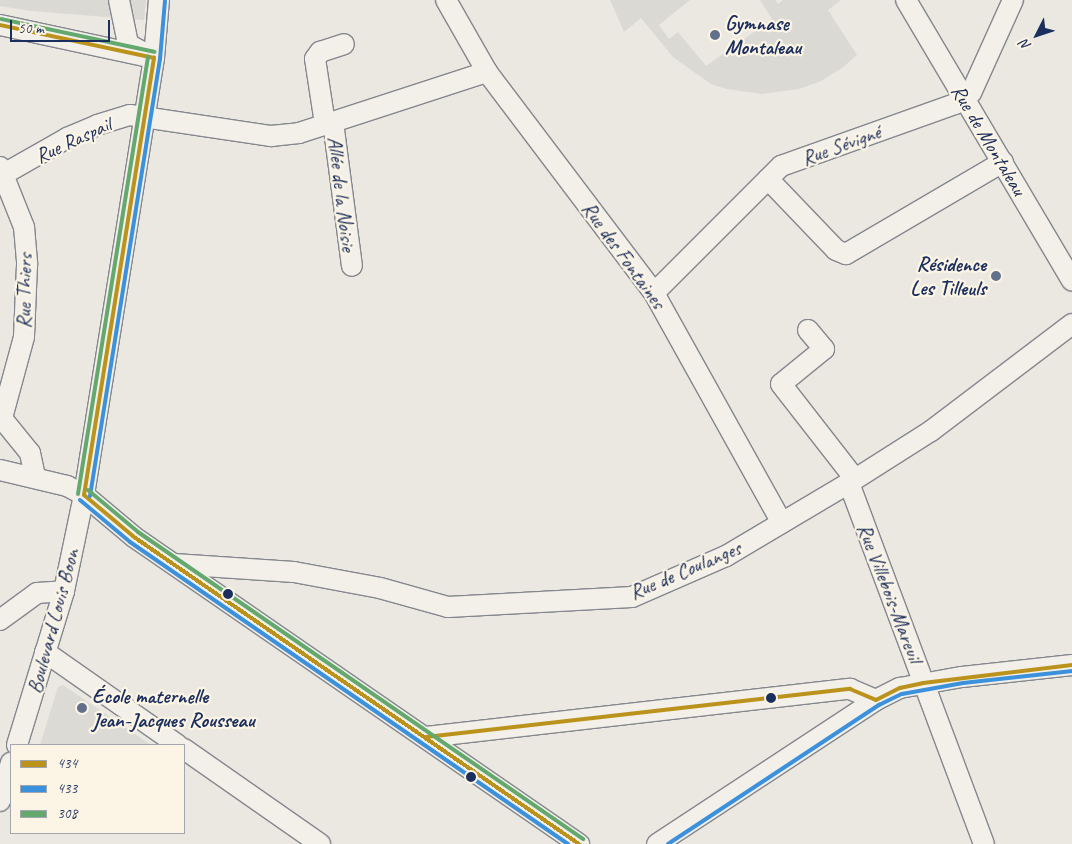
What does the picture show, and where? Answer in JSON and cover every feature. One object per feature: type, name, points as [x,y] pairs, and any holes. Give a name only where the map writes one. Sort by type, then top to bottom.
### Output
[{"type":"street","points":[[119,0],[128,44],[154,58]]},
{"type":"street","name":"Boulevard Louis Boon","points":[[17,744],[64,592],[84,495],[154,58],[159,0]]},
{"type":"street","name":"Rue des Fontaines","points":[[446,0],[487,72],[654,293],[782,523]]},
{"type":"street","name":"Rue de Montaleau","points":[[906,0],[1072,281]]},
{"type":"street","points":[[964,98],[970,93],[1013,0]]},
{"type":"street","points":[[0,25],[154,58]]},
{"type":"street","name":"Allée de la Noisie","points":[[344,44],[320,52],[315,59],[329,123],[352,266]]},
{"type":"street","name":"Rue Raspail","points":[[2,171],[67,138],[97,125],[130,115],[271,136],[299,133],[487,72]]},
{"type":"street","name":"Rue Sévigné","points":[[654,293],[781,166],[955,104],[964,98]]},
{"type":"street","points":[[768,179],[836,250],[846,254],[1003,162]]},
{"type":"street","name":"Rue Thiers","points":[[1,417],[24,337],[27,296],[24,227],[2,171]]},
{"type":"street","name":"Rue de Coulanges","points":[[174,564],[294,572],[380,588],[448,607],[632,597],[726,556],[852,481],[931,430],[1072,324]]},
{"type":"street","name":"Rue Villebois-Mareuil","points":[[808,330],[824,349],[781,384],[852,481],[923,683],[984,844]]},
{"type":"street","points":[[1,417],[30,453],[34,477]]},
{"type":"street","points":[[0,470],[67,486],[84,495],[134,537],[579,844]]},
{"type":"street","points":[[0,620],[37,593],[64,592]]},
{"type":"street","points":[[45,652],[177,744]]},
{"type":"street","points":[[657,844],[876,700],[900,688],[923,683],[1072,665]]},
{"type":"street","points":[[426,737],[850,688],[876,700]]},
{"type":"street","points":[[185,750],[320,844]]},
{"type":"street","points":[[0,801],[10,766]]},
{"type":"shaded area","points":[[0,0],[146,0],[144,20],[31,11],[0,6]]},
{"type":"shaded area","points":[[610,0],[690,0],[659,25],[669,39],[678,32],[706,66],[772,19],[760,0],[775,0],[778,4],[783,0],[841,0],[828,10],[857,55],[842,68],[821,81],[799,89],[762,94],[727,89],[711,84],[673,57],[641,18],[624,32]]},
{"type":"shaded area","points":[[63,685],[150,744],[40,744],[58,687]]},
{"type":"transit line","name":"433","points":[[90,496],[160,59],[165,1]]},
{"type":"transit line","name":"308","points":[[1,19],[155,52]]},
{"type":"transit line","name":"434","points":[[0,25],[154,58]]},
{"type":"transit line","name":"308","points":[[78,494],[148,57]]},
{"type":"transit line","name":"434","points":[[84,495],[154,58]]},
{"type":"transit line","name":"308","points":[[88,490],[138,532],[583,839]]},
{"type":"transit line","name":"434","points":[[84,495],[134,537],[579,844]]},
{"type":"transit line","name":"433","points":[[80,500],[130,542],[568,844]]},
{"type":"transit line","name":"434","points":[[426,737],[850,689],[876,700],[900,688],[923,683],[1072,665]]},
{"type":"transit line","name":"433","points":[[668,844],[879,705],[902,694],[963,683],[1072,671]]},
{"type":"place","name":"Gymnase Montaleau","points":[[715,35]]},
{"type":"place","name":"Résidence Les Tilleuls","points":[[996,276]]},
{"type":"place","name":"École maternelle Jean-Jacques Rousseau","points":[[82,708]]}]
